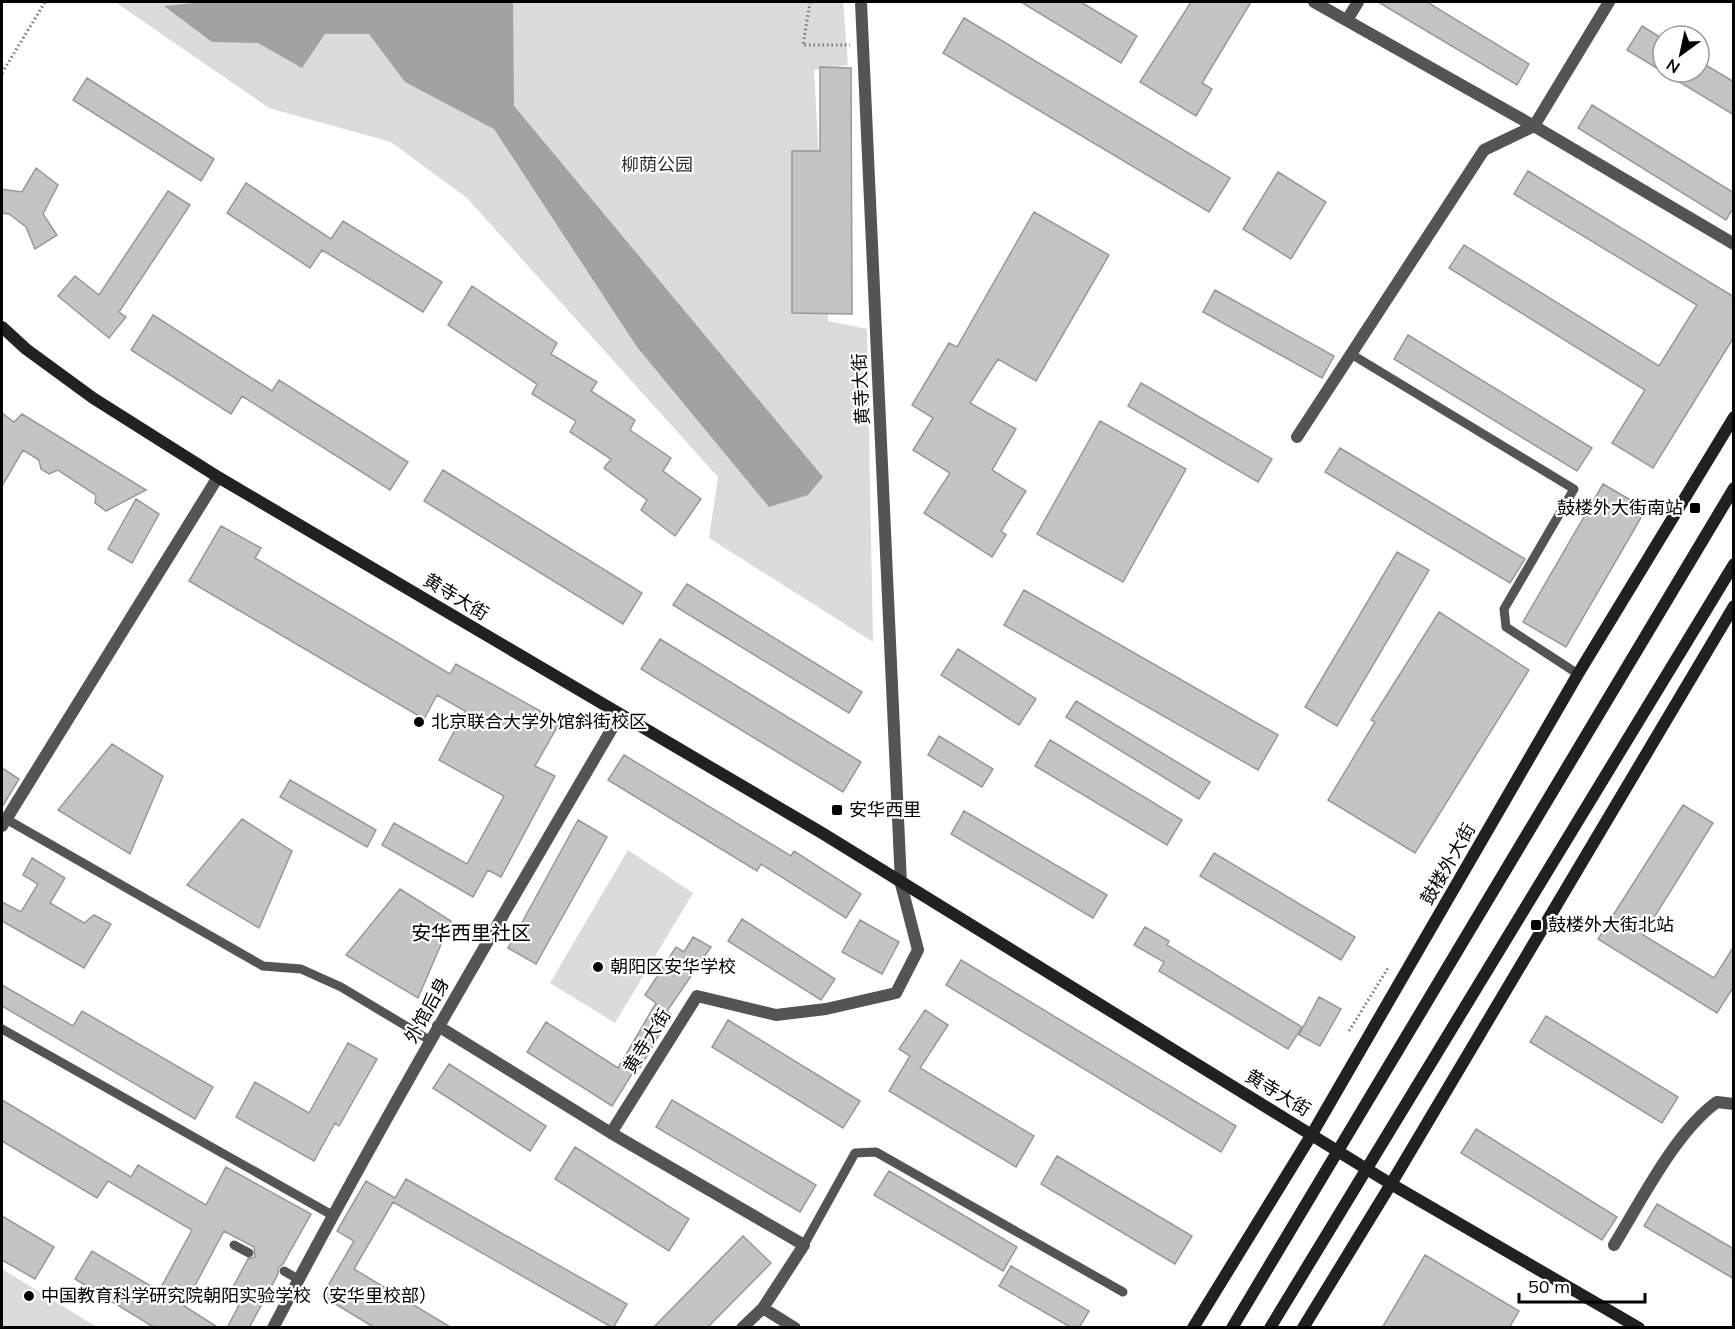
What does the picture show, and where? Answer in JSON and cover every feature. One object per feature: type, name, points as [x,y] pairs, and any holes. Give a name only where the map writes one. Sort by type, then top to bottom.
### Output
[{"type":"street","name":"黄寺大街","points":[[611,1133],[697,996],[776,1015],[826,1009],[896,993],[918,951],[901,884],[861,2]]},
{"type":"street","points":[[1314,2],[1534,126],[1734,244]]},
{"type":"street","points":[[1347,20],[1358,2]]},
{"type":"street","points":[[1297,437],[1484,150],[1534,126],[1609,2]]},
{"type":"street","name":"黄寺大街","points":[[2,327],[26,349],[93,398],[218,477],[822,833],[901,884],[1391,1184],[1639,1328]]},
{"type":"street","name":"鼓楼外大街","points":[[1192,1328],[1312,1134],[1578,674],[1734,417]]},
{"type":"street","points":[[4,823],[218,477]]},
{"type":"street","points":[[1232,1328],[1734,488]]},
{"type":"street","points":[[1270,1328],[1734,564]]},
{"type":"street","points":[[1302,1328],[1391,1184],[1734,606]]},
{"type":"street","name":"外馆后身","points":[[273,1328],[332,1215],[438,1026],[620,715]]},
{"type":"street","points":[[438,1026],[611,1133],[804,1245],[763,1308],[742,1328]]},
{"type":"street","points":[[1614,1245],[1665,1162],[1704,1111],[1717,1102],[1734,1104]]},
{"type":"street","points":[[763,1308],[795,1328]]},
{"type":"lane","points":[[1351,354],[1574,489],[1504,609],[1506,627],[1578,674]]},
{"type":"lane","points":[[4,823],[263,966],[301,969],[340,987],[430,1041]]},
{"type":"lane","points":[[2,1029],[332,1215]]},
{"type":"lane","points":[[804,1245],[855,1153],[876,1152],[1123,1292]]},
{"type":"lane","points":[[234,1245],[249,1253]]},
{"type":"lane","points":[[284,1271],[298,1279]]},
{"type":"path","points":[[2,73],[45,2]]},
{"type":"path","points":[[810,2],[803,45],[864,44]]},
{"type":"path","points":[[1349,1031],[1388,968]]},
{"type":"green space","name":"柳荫公园","points":[[115,2],[843,2],[848,65],[814,70],[828,321],[867,329],[873,642],[709,538],[718,477],[467,198],[391,142],[269,108]]},
{"type":"green space","points":[[628,850],[693,893],[615,1023],[550,983]]},
{"type":"green space","name":"中国教育科学研究院朝阳实验学校（安华里校部）","points":[[2,1269],[97,1327],[2,1327]]},
{"type":"shaded area","points":[[205,2],[513,2],[514,106],[823,477],[808,495],[769,507],[637,347],[494,129],[405,82],[369,34],[325,34],[302,68],[258,43],[212,42],[164,6]]},
{"type":"building","points":[[1021,2],[1081,2],[1137,36],[1121,63]]},
{"type":"building","points":[[1191,2],[1251,2],[1202,83],[1212,89],[1196,116],[1140,82]]},
{"type":"building","points":[[1378,2],[1427,2],[1529,64],[1517,85]]},
{"type":"building","points":[[964,18],[1230,178],[1209,212],[943,53]]},
{"type":"building","points":[[1642,26],[1651,32],[1651,65],[1627,50]]},
{"type":"building","points":[[820,67],[851,68],[852,314],[792,313],[792,151],[820,151]]},
{"type":"building","points":[[1711,68],[1734,82],[1734,115],[1683,84],[1711,84]]},
{"type":"building","points":[[87,78],[214,159],[201,181],[73,100]]},
{"type":"building","points":[[1592,105],[1734,193],[1734,207],[1726,220],[1578,128]]},
{"type":"building","points":[[36,168],[58,185],[43,214],[57,235],[35,249],[26,227],[9,214],[2,213],[2,189],[22,192]]},
{"type":"building","points":[[1528,171],[1734,297],[1734,337],[1653,468],[1612,443],[1645,390],[1449,268],[1464,245],[1659,366],[1697,305],[1514,194]]},
{"type":"building","points":[[1278,172],[1326,202],[1291,259],[1243,229]]},
{"type":"building","points":[[246,183],[331,239],[343,221],[442,282],[423,312],[322,250],[310,268],[227,213]]},
{"type":"building","points":[[168,191],[190,205],[119,312],[126,317],[109,338],[58,296],[75,276],[99,295]]},
{"type":"building","points":[[1034,212],[1109,255],[1036,381],[998,359],[970,403],[1016,429],[992,470],[1026,491],[1001,531],[1006,535],[992,557],[924,513],[950,473],[913,450],[933,418],[912,405],[949,343],[957,347]]},
{"type":"building","points":[[472,286],[557,343],[551,354],[597,382],[591,391],[635,420],[630,430],[671,458],[663,471],[701,499],[675,536],[641,510],[647,500],[604,468],[611,459],[570,432],[576,421],[532,394],[537,384],[448,325]]},
{"type":"building","points":[[1215,290],[1334,356],[1322,378],[1203,312]]},
{"type":"building","points":[[153,315],[272,391],[279,380],[408,462],[390,490],[242,396],[231,414],[131,350]]},
{"type":"building","points":[[1408,335],[1592,448],[1577,471],[1394,359]]},
{"type":"building","points":[[1141,383],[1272,459],[1258,482],[1128,406]]},
{"type":"building","points":[[2,413],[14,422],[22,414],[146,490],[106,511],[95,503],[96,495],[58,470],[49,474],[41,469],[39,460],[23,450],[2,486]]},
{"type":"building","points":[[1100,421],[1186,469],[1123,582],[1037,534]]},
{"type":"building","points":[[1340,448],[1525,559],[1510,583],[1325,472]]},
{"type":"building","points":[[443,470],[642,593],[623,624],[424,501]]},
{"type":"building","points":[[1603,484],[1646,509],[1566,647],[1523,622]]},
{"type":"building","points":[[136,499],[159,514],[132,563],[108,549]]},
{"type":"building","points":[[221,526],[261,548],[255,558],[450,674],[456,664],[560,722],[535,766],[555,776],[501,877],[488,870],[473,897],[382,845],[394,823],[467,864],[504,796],[439,760],[465,711],[437,695],[424,719],[189,581]]},
{"type":"building","points":[[1397,552],[1429,570],[1337,726],[1305,707]]},
{"type":"building","points":[[687,584],[862,692],[849,713],[673,605]]},
{"type":"building","points":[[1024,590],[1278,735],[1258,770],[1004,625]]},
{"type":"building","points":[[1439,612],[1529,670],[1415,853],[1328,800],[1375,722],[1371,720]]},
{"type":"building","points":[[660,639],[861,762],[843,792],[641,669]]},
{"type":"building","points":[[958,649],[1036,699],[1019,725],[941,675]]},
{"type":"building","points":[[1076,701],[1210,782],[1199,799],[1066,717]]},
{"type":"building","points":[[939,736],[993,769],[982,787],[928,755]]},
{"type":"building","points":[[1050,740],[1182,820],[1167,845],[1035,766]]},
{"type":"building","points":[[112,744],[163,776],[130,854],[58,810]]},
{"type":"building","points":[[624,755],[791,856],[794,851],[861,894],[846,918],[761,864],[757,871],[608,780]]},
{"type":"building","points":[[2,768],[19,779],[2,807]]},
{"type":"building","points":[[290,780],[376,830],[367,847],[280,797]]},
{"type":"building","points":[[1683,805],[1713,823],[1643,935],[1714,978],[1734,946],[1734,986],[1717,1013],[1598,939]]},
{"type":"building","points":[[964,811],[1107,895],[1093,918],[951,834]]},
{"type":"building","points":[[242,819],[292,851],[259,928],[187,885]]},
{"type":"building","points":[[578,820],[607,837],[536,964],[508,948]]},
{"type":"building","points":[[1214,853],[1355,937],[1341,960],[1200,876]]},
{"type":"building","points":[[32,858],[65,878],[50,903],[84,923],[94,915],[111,924],[84,968],[2,921],[2,902],[21,912],[38,884],[23,875]]},
{"type":"building","points":[[400,889],[451,921],[418,998],[346,955]]},
{"type":"building","points":[[742,919],[835,979],[821,1000],[728,941]]},
{"type":"building","points":[[860,920],[899,942],[882,974],[842,952]]},
{"type":"building","points":[[1145,927],[1169,941],[1167,945],[1302,1027],[1288,1049],[1159,971],[1164,962],[1134,945]]},
{"type":"building","points":[[693,937],[711,947],[667,1011],[671,1014],[640,1068],[637,1066],[612,1106],[527,1052],[546,1022],[618,1068],[656,1003],[645,995],[676,947],[684,952]]},
{"type":"building","points":[[961,960],[1236,1126],[1221,1152],[946,985]]},
{"type":"building","points":[[2,985],[73,1026],[82,1011],[213,1087],[195,1119],[2,1006]]},
{"type":"building","points":[[1319,997],[1341,1009],[1320,1046],[1299,1035]]},
{"type":"building","points":[[925,1010],[948,1025],[920,1068],[1034,1136],[1016,1167],[889,1091],[910,1056],[899,1049]]},
{"type":"building","points":[[1546,1016],[1678,1097],[1662,1123],[1530,1042]]},
{"type":"building","points":[[728,1020],[860,1101],[843,1128],[712,1047]]},
{"type":"building","points":[[348,1043],[377,1059],[339,1126],[335,1123],[314,1161],[236,1117],[255,1082],[309,1113]]},
{"type":"building","points":[[449,1064],[546,1126],[530,1151],[433,1088]]},
{"type":"building","points":[[2,1100],[131,1177],[138,1165],[206,1205],[226,1167],[311,1214],[283,1264],[278,1268],[278,1274],[249,1328],[227,1328],[239,1305],[227,1298],[248,1259],[255,1257],[254,1247],[224,1231],[184,1306],[219,1328],[155,1328],[75,1279],[92,1251],[159,1291],[192,1230],[108,1181],[97,1198],[2,1141]]},
{"type":"building","points":[[672,1100],[816,1185],[800,1212],[656,1127]]},
{"type":"building","points":[[1476,1129],[1617,1217],[1602,1240],[1461,1153]]},
{"type":"building","points":[[575,1147],[689,1219],[669,1251],[555,1179]]},
{"type":"building","points":[[1057,1156],[1192,1236],[1175,1264],[1041,1184]]},
{"type":"building","points":[[889,1171],[1017,1247],[1003,1271],[874,1195]]},
{"type":"building","points":[[406,1179],[627,1304],[613,1328],[393,1202],[354,1269],[452,1328],[375,1328],[322,1296],[354,1241],[337,1231],[366,1181],[395,1198]]},
{"type":"building","points":[[1657,1204],[1734,1249],[1734,1279],[1644,1226]]},
{"type":"building","points":[[2,1216],[54,1247],[35,1279],[2,1260]]},
{"type":"building","points":[[743,1236],[771,1263],[707,1328],[653,1328]]},
{"type":"building","points":[[1425,1255],[1519,1311],[1509,1328],[1382,1328]]},
{"type":"building","points":[[1011,1266],[1089,1311],[1079,1328],[1072,1328],[999,1286]]},
{"type":"place","name":"鼓楼外大街南站","points":[[1695,508]]},
{"type":"place","name":"北京联合大学外馆斜街校区","points":[[419,722]]},
{"type":"place","name":"安华西里","points":[[837,810]]},
{"type":"place","name":"鼓楼外大街北站","points":[[1536,925]]},
{"type":"place","name":"朝阳区安华学校","points":[[598,967]]},
{"type":"place","name":"中国教育科学研究院朝阳实验学校（安华里校部）","points":[[29,1296]]},
{"type":"district","name":"安华西里社区","points":[[471,933]]}]
